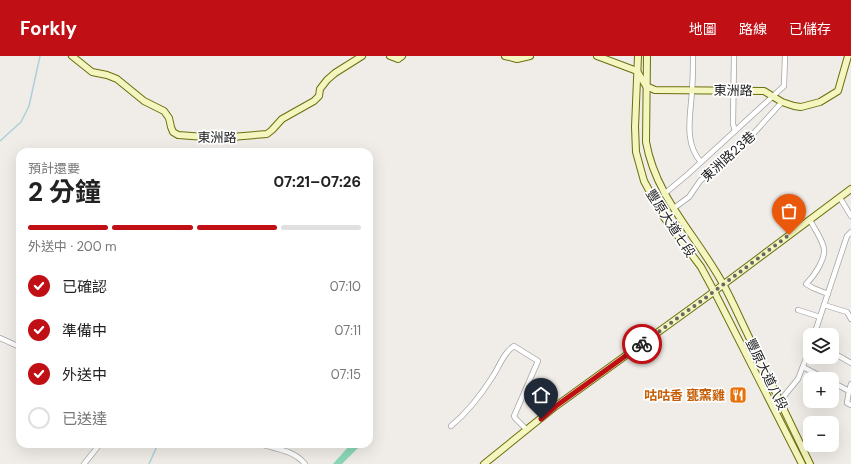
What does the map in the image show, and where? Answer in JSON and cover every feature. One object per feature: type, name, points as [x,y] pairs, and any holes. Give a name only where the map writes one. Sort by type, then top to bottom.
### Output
[{"type":"street","name":"東洲路","points":[[72,56],[92,72],[117,79],[144,101],[164,111],[169,118],[173,132],[178,135],[219,138],[262,135],[270,133],[282,119],[316,100],[319,96],[320,89],[331,76],[362,56]]},
{"type":"street","points":[[390,56],[398,59],[402,56]]},
{"type":"street","points":[[505,56],[517,59],[530,56]]},
{"type":"street","points":[[597,56],[637,71],[646,86]]},
{"type":"street","name":"豐原大道七段","points":[[638,56],[635,127],[636,152],[644,181],[663,216],[701,267],[714,291]]},
{"type":"street","name":"豐原大道七段","points":[[647,56],[646,142],[648,155],[655,176],[664,194],[724,284]]},
{"type":"street","points":[[693,56],[689,130],[692,147],[696,156],[701,162]]},
{"type":"street","points":[[734,56],[733,124],[735,132]]},
{"type":"street","points":[[664,194],[735,132],[784,86],[785,56]]},
{"type":"street","name":"東洲路","points":[[646,86],[655,90],[764,91],[782,102],[794,106],[805,106],[820,102],[838,91],[848,56]]},
{"type":"street","name":"東洲路23巷","points":[[674,208],[689,197],[700,181],[754,133],[782,102]]},
{"type":"street","points":[[484,464],[526,429],[851,189]]},
{"type":"street","points":[[840,198],[851,216]]},
{"type":"street","points":[[810,220],[824,246],[822,259],[818,268],[806,284],[828,294]]},
{"type":"street","points":[[816,328],[849,234]]},
{"type":"street","name":"豐原大道八段","points":[[724,284],[810,464]]},
{"type":"street","name":"豐原大道八段","points":[[714,291],[802,464]]},
{"type":"street","points":[[824,305],[847,312],[851,319]]},
{"type":"street","points":[[798,310],[820,317]]},
{"type":"street","points":[[0,338],[16,345]]},
{"type":"street","points":[[451,426],[468,411],[493,377],[508,351],[514,346],[538,361],[514,416],[526,429]]},
{"type":"street","points":[[839,356],[851,363]]},
{"type":"street","points":[[780,401],[798,379],[804,364]]},
{"type":"street","points":[[803,367],[813,372]]},
{"type":"street","points":[[851,384],[847,403],[851,405]]},
{"type":"street","points":[[839,386],[849,391]]},
{"type":"street","points":[[84,464],[97,448]]},
{"type":"street","points":[[275,448],[287,451],[298,457],[305,464]]},
{"type":"green space","points":[[347,448],[358,448],[342,464],[333,464]]},
{"type":"waterway","points":[[0,141],[21,122],[29,106],[40,56]]},
{"type":"waterway","points":[[149,464],[156,448]]},
{"type":"way so far","points":[[642,344],[748,267],[789,235]]},
{"type":"place","name":"咕咕香 甕窯雞","points":[[738,395]]},
{"type":"route","points":[[541,419],[556,406],[642,344]]}]
